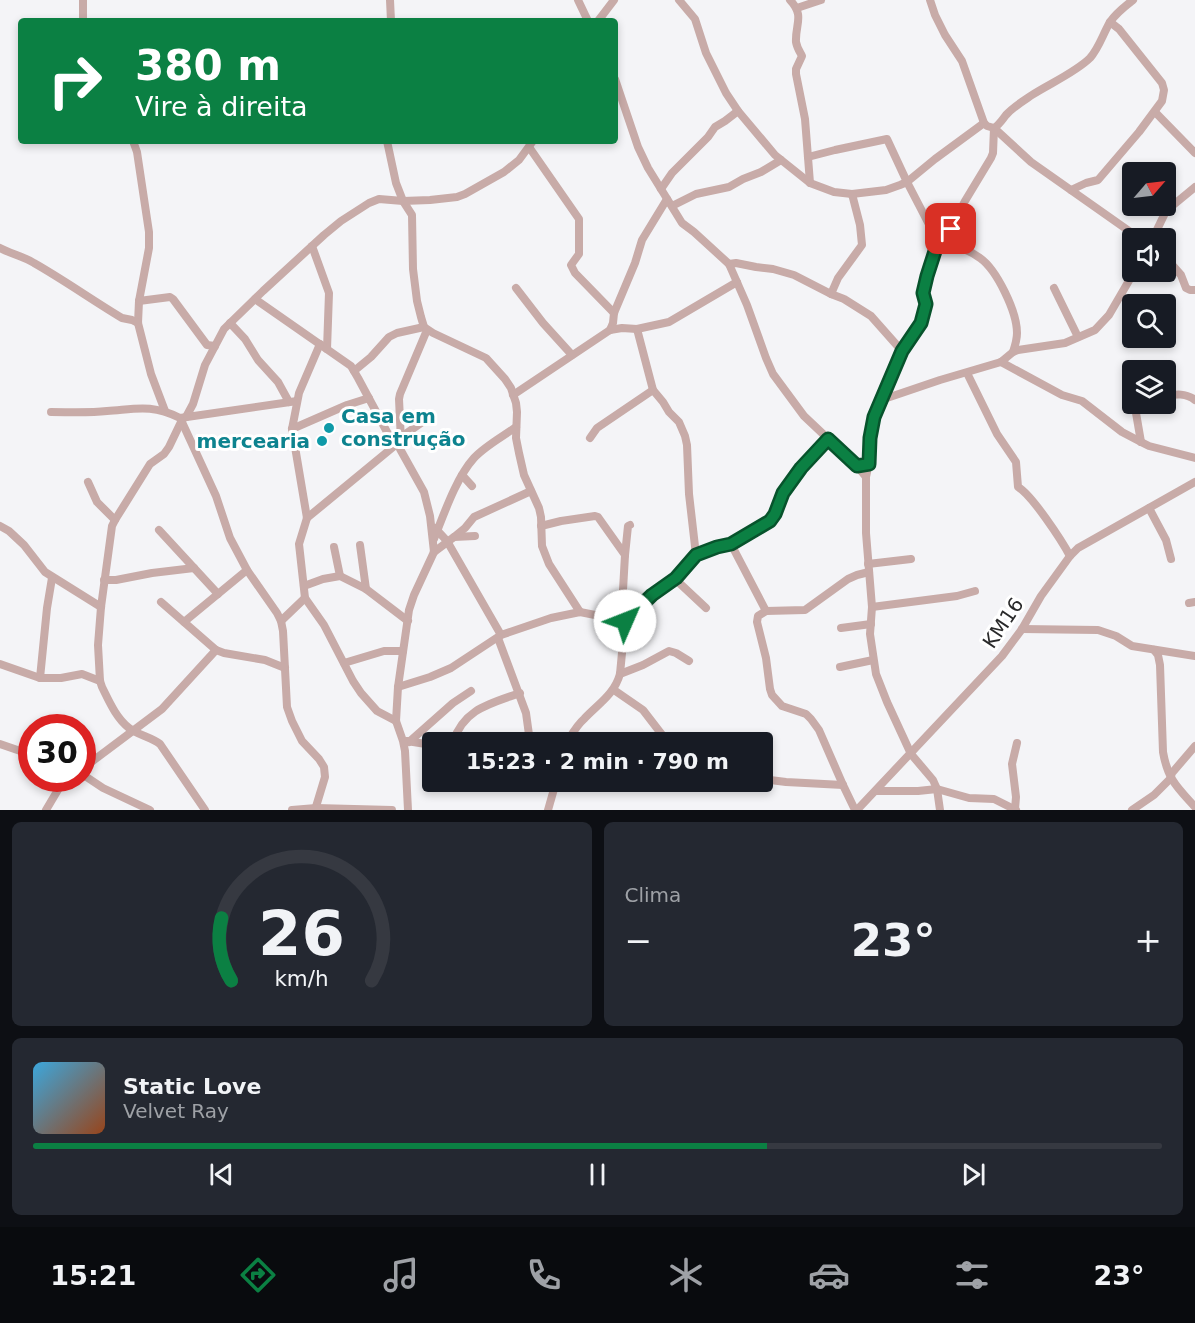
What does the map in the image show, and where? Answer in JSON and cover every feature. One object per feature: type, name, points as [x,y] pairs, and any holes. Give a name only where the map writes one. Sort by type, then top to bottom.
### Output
[{"type":"street","points":[[83,0],[83,18]]},
{"type":"street","points":[[390,0],[390,18]]},
{"type":"street","points":[[578,0],[587,18]]},
{"type":"street","points":[[600,18],[614,0]]},
{"type":"street","points":[[679,0],[695,19],[706,53],[726,93],[738,111],[764,143],[810,183],[834,192],[852,194],[886,190],[907,182],[984,123]]},
{"type":"street","points":[[790,0],[797,8],[799,17],[796,43],[802,56],[796,74],[806,119],[810,183]]},
{"type":"street","points":[[797,8],[821,0]]},
{"type":"street","points":[[930,0],[945,34],[962,61],[984,123],[994,128],[1031,162],[1076,190],[1126,228]]},
{"type":"street","points":[[940,810],[937,789],[929,775],[911,754],[886,702],[873,660],[870,634],[872,607],[866,533],[866,477],[874,417],[902,351],[918,330],[923,318],[926,304],[923,293],[924,283],[938,246],[951,229],[991,158],[994,128],[1013,108],[1078,68],[1090,58],[1110,22],[1122,8],[1133,0]]},
{"type":"street","points":[[1076,190],[1086,183],[1098,180],[1162,101],[1164,90],[1162,83],[1119,29],[1110,22]]},
{"type":"street","points":[[618,88],[638,147],[682,223],[729,264],[773,374],[804,416],[866,477]]},
{"type":"street","points":[[661,189],[672,172],[708,137],[715,127],[738,111]]},
{"type":"street","points":[[1155,112],[1195,153]]},
{"type":"street","points":[[808,157],[887,139],[938,246]]},
{"type":"street","points":[[134,144],[149,232],[149,248],[139,300],[138,324],[151,374],[165,411]]},
{"type":"street","points":[[388,144],[396,183],[412,215],[413,269],[417,301],[426,328],[399,396],[399,441],[400,448],[424,492],[434,552]]},
{"type":"street","points":[[205,810],[160,744],[134,731],[121,720],[100,681],[98,645],[110,534],[115,520],[150,464],[164,454],[169,447],[182,419],[193,404],[205,366],[224,329],[312,246],[342,221],[375,200],[403,201],[457,197],[504,172],[519,160],[531,144],[579,219],[579,255],[571,265],[575,273],[614,313]]},
{"type":"street","points":[[610,330],[614,313],[642,240],[669,202],[729,187],[781,160]]},
{"type":"street","points":[[1158,228],[1166,211],[1195,187]]},
{"type":"street","points":[[831,294],[838,278],[862,245],[860,225],[852,194]]},
{"type":"street","points":[[412,215],[421,200]]},
{"type":"street","points":[[312,246],[328,293],[324,347],[293,401],[292,429],[307,518],[299,544],[305,598],[324,625],[357,687],[377,711],[396,721]]},
{"type":"street","points":[[938,246],[958,247],[978,256],[998,281],[1017,331],[1017,337],[1008,357],[1011,366],[1062,395],[1082,401],[1122,432],[1141,442],[1195,458]]},
{"type":"street","points":[[0,248],[33,262],[122,318],[138,324]]},
{"type":"street","points":[[729,264],[736,263],[786,273],[844,299],[871,316],[902,351]]},
{"type":"street","points":[[1176,269],[1186,288],[1195,290]]},
{"type":"street","points":[[513,395],[610,330],[637,329],[669,322],[737,282]]},
{"type":"street","points":[[880,400],[967,373],[1038,346],[1065,343],[1095,330],[1105,320],[1128,282]]},
{"type":"street","points":[[516,288],[543,323],[573,355]]},
{"type":"street","points":[[1054,288],[1078,337]]},
{"type":"street","points":[[139,300],[170,297],[207,345],[215,346]]},
{"type":"street","points":[[255,299],[345,362],[354,371],[369,398],[399,441]]},
{"type":"street","points":[[230,323],[293,401]]},
{"type":"street","points":[[354,371],[371,357],[389,337],[426,328],[486,358],[505,379],[513,395],[517,412],[516,438],[524,475],[539,508],[542,546],[549,564],[580,612]]},
{"type":"street","points":[[637,329],[653,390],[679,422],[685,436],[696,555]]},
{"type":"street","points":[[967,373],[997,434],[1016,462],[1018,487],[1033,502],[1070,556]]},
{"type":"street","points":[[590,438],[597,428],[653,390]]},
{"type":"street","points":[[1176,394],[1190,396],[1195,400]]},
{"type":"street","points":[[292,429],[369,398]]},
{"type":"street","points":[[51,412],[143,408],[165,411],[182,419],[293,401]]},
{"type":"street","points":[[1136,414],[1141,442]]},
{"type":"street","points":[[182,419],[216,496],[230,538],[247,570],[281,621],[287,707],[302,741],[324,767],[325,777],[315,809]]},
{"type":"street","points":[[307,518],[424,421]]},
{"type":"street","points":[[433,540],[462,475],[474,458],[516,427]]},
{"type":"street","points":[[625,621],[652,595],[675,579],[696,555],[731,544],[770,521],[783,493],[801,468],[828,439]]},
{"type":"street","points":[[857,466],[869,464]]},
{"type":"street","points":[[462,475],[472,486]]},
{"type":"street","points":[[88,482],[97,502],[115,520]]},
{"type":"street","name":"KM16","points":[[856,810],[1002,656],[1070,556],[1087,543],[1195,483]]},
{"type":"street","points":[[408,810],[406,741],[396,721],[403,651],[414,595],[434,552],[465,528],[474,517],[531,491]]},
{"type":"street","points":[[1149,508],[1166,540],[1171,559]]},
{"type":"street","points":[[541,526],[561,521],[598,517],[625,555]]},
{"type":"street","points":[[430,523],[450,539],[500,636],[526,713],[529,732]]},
{"type":"street","points":[[574,732],[584,719],[614,690],[620,674],[625,621],[623,590],[625,555],[628,526],[630,525]]},
{"type":"street","points":[[0,526],[24,545],[42,569],[52,578],[101,607]]},
{"type":"street","points":[[159,530],[218,594]]},
{"type":"street","points":[[450,539],[475,536]]},
{"type":"street","points":[[731,544],[766,611]]},
{"type":"street","points":[[360,545],[366,589]]},
{"type":"street","points":[[334,547],[340,576]]},
{"type":"street","points":[[856,810],[812,719],[806,714],[782,706],[772,695],[757,622],[758,616],[766,611],[805,610],[848,579],[869,568],[911,559]]},
{"type":"street","points":[[104,580],[194,568]]},
{"type":"street","points":[[184,622],[247,570]]},
{"type":"street","points":[[304,586],[340,576],[366,589],[408,621]]},
{"type":"street","points":[[40,678],[52,578]]},
{"type":"street","points":[[675,579],[706,608]]},
{"type":"street","points":[[872,607],[957,596],[975,591]]},
{"type":"street","points":[[281,621],[305,598]]},
{"type":"street","points":[[161,602],[216,650],[224,654],[265,660],[285,668]]},
{"type":"street","points":[[398,687],[442,672],[500,636],[551,618],[580,612],[625,621]]},
{"type":"street","points":[[841,628],[871,624]]},
{"type":"street","points":[[1022,629],[1098,630],[1116,636],[1132,646],[1195,656]]},
{"type":"street","points":[[96,760],[162,709],[216,650]]},
{"type":"street","points":[[1154,650],[1158,655],[1160,665],[1162,752],[1166,768],[1170,779],[1195,807]]},
{"type":"street","points":[[344,663],[384,651],[403,651]]},
{"type":"street","points":[[620,674],[643,666],[669,651],[689,661]]},
{"type":"street","points":[[840,667],[873,660]]},
{"type":"street","points":[[0,664],[40,678],[61,678],[82,674],[100,681]]},
{"type":"street","points":[[614,690],[643,710],[660,732]]},
{"type":"street","points":[[406,741],[471,691]]},
{"type":"street","points":[[457,732],[460,725],[470,715],[497,701],[520,693]]},
{"type":"street","points":[[406,741],[422,743]]},
{"type":"street","points":[[876,791],[937,789],[969,798],[994,799],[1016,809],[1012,764],[1017,743]]},
{"type":"street","points":[[0,744],[18,750]]},
{"type":"street","points":[[1132,810],[1154,795],[1170,779],[1172,773],[1195,746]]},
{"type":"street","points":[[773,780],[843,785]]},
{"type":"street","points":[[96,782],[103,788],[150,810]]},
{"type":"street","points":[[46,810],[57,792]]},
{"type":"street","points":[[548,810],[553,792]]},
{"type":"street","points":[[292,810],[392,810]]},
{"type":"place","name":"Casa em construção","points":[[329,428]]},
{"type":"place","name":"mercearia","points":[[322,441]]},
{"type":"route","points":[[625,621],[652,595],[676,578],[696,555],[731,544],[770,521],[783,493],[801,468],[828,439],[857,466],[869,464],[874,417],[902,351],[921,323],[926,304],[923,293],[924,283],[936,248],[951,229]]}]
